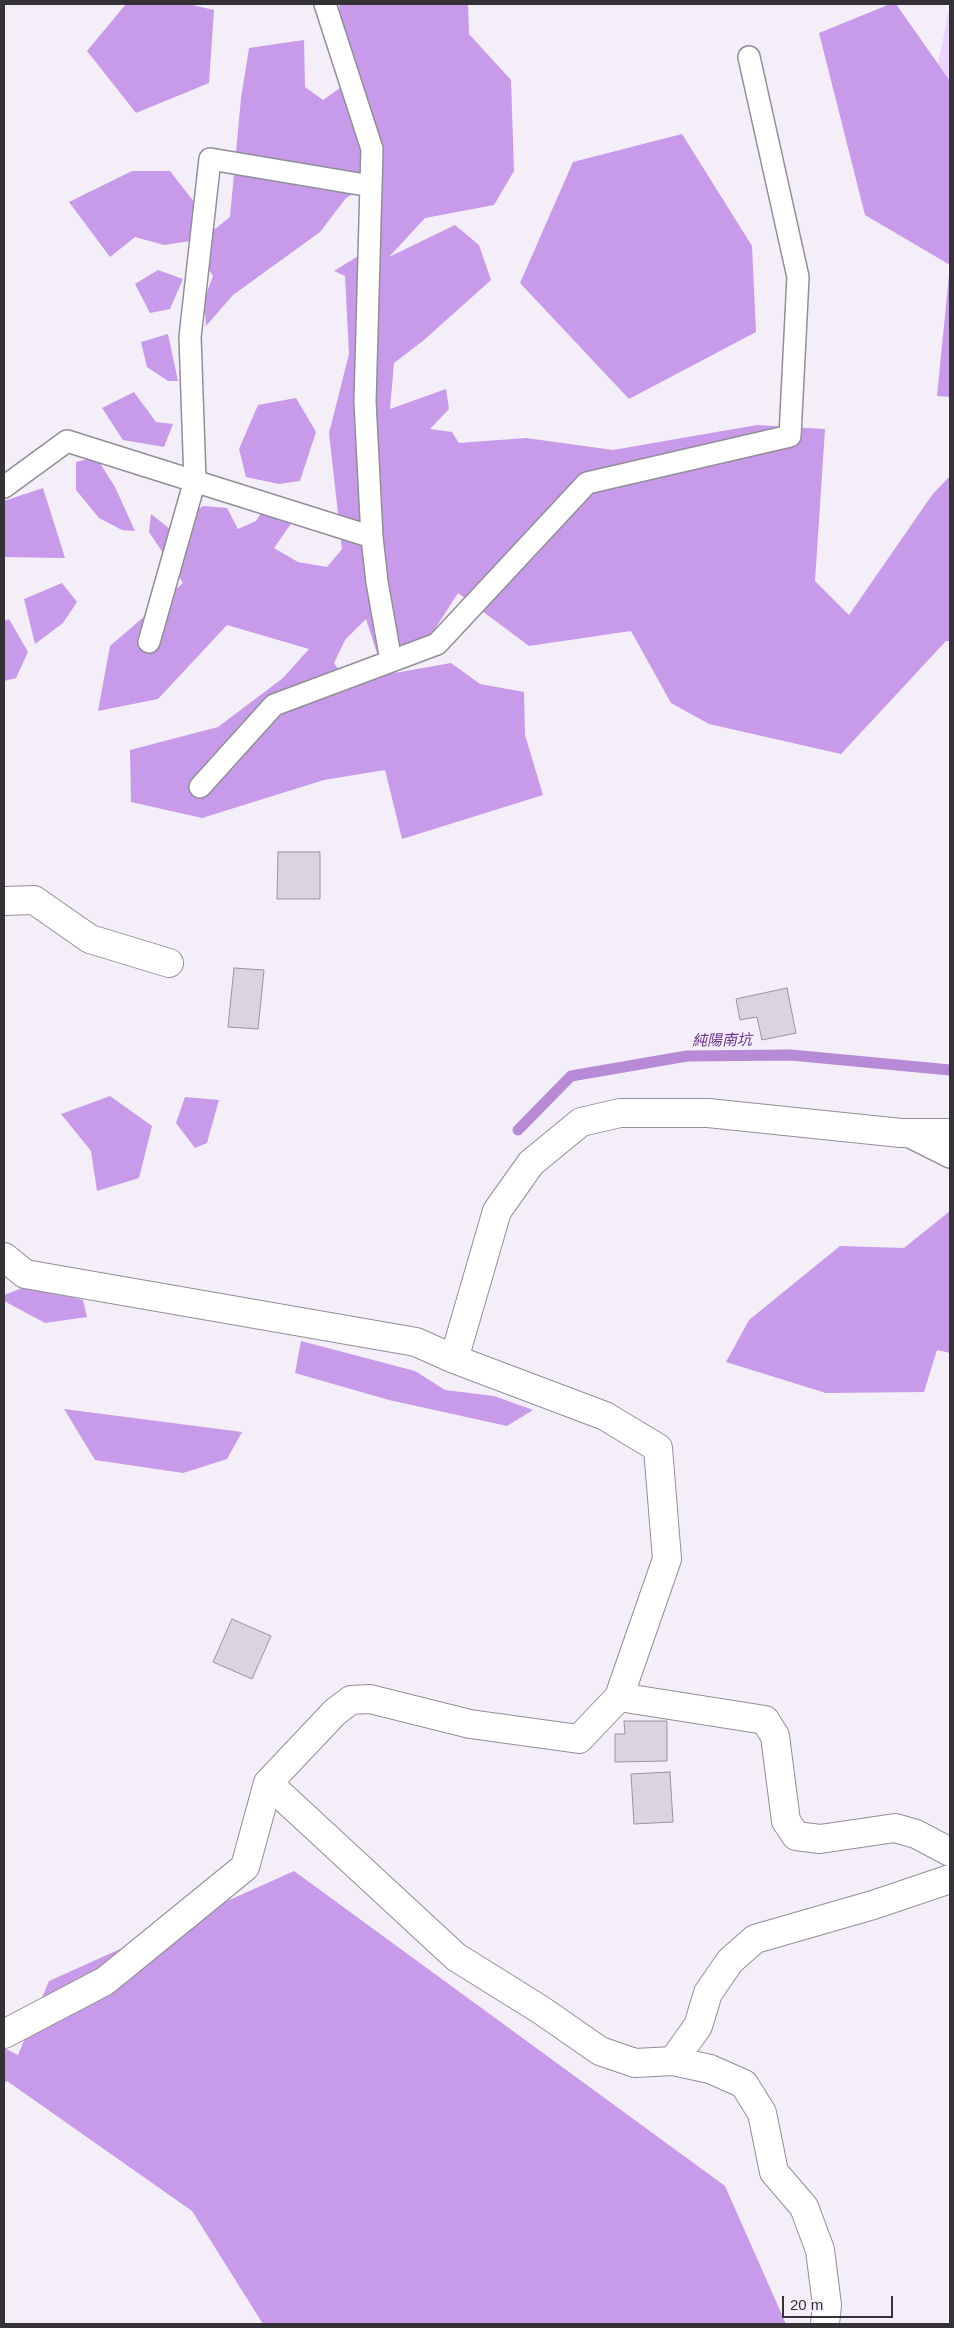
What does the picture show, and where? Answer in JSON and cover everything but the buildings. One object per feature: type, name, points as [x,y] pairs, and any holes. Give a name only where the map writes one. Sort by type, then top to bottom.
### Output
[{"type":"street","points":[[4,902],[34,900],[90,939],[169,963]]},
{"type":"street","points":[[454,1359],[496,1211],[531,1163],[581,1122],[620,1112],[708,1113],[901,1133],[950,1133]]},
{"type":"street","points":[[4,1257],[25,1274],[416,1342],[454,1359],[605,1416],[658,1448],[667,1559],[619,1697],[579,1739],[470,1724],[370,1699],[351,1700],[335,1712],[268,1783],[245,1867],[105,1981],[4,2034]]},
{"type":"street","points":[[619,1697],[766,1720],[775,1736],[786,1821],[796,1836],[820,1839],[895,1828],[916,1834],[950,1852]]},
{"type":"street","points":[[268,1783],[456,1957],[541,2010],[600,2051],[634,2063],[673,2061],[710,2069],[744,2084],[762,2113],[774,2172],[804,2207],[820,2250],[827,2305],[825,2324]]},
{"type":"street","points":[[673,2061],[698,2026],[708,1993],[730,1961],[754,1939],[873,1905],[950,1880]]},
{"type":"lane","points":[[325,4],[372,149],[365,402],[372,537],[377,582],[391,661]]},
{"type":"lane","points":[[200,788],[274,705],[437,644],[587,483],[790,436],[798,277],[750,57]]},
{"type":"lane","points":[[149,642],[195,480],[190,337],[210,159],[371,186]]},
{"type":"lane","points":[[4,487],[67,442],[195,480],[372,537]]},
{"type":"lane","points":[[901,1133],[950,1157]]},
{"type":"shaded area","points":[[126,4],[188,4],[214,10],[209,83],[136,113],[87,51]]},
{"type":"shaded area","points":[[339,4],[468,4],[469,34],[511,80],[514,171],[494,205],[425,218],[389,257],[455,225],[479,245],[491,280],[424,340],[394,363],[390,409],[446,389],[449,409],[430,429],[452,432],[459,443],[526,438],[613,450],[757,425],[825,429],[815,581],[849,615],[932,495],[950,476],[950,641],[946,641],[841,754],[709,724],[671,703],[631,631],[529,646],[458,593],[429,638],[377,653],[366,619],[345,640],[334,663],[350,686],[383,675],[451,663],[480,684],[524,692],[525,735],[543,795],[402,839],[385,770],[324,780],[202,818],[131,802],[130,750],[218,727],[283,678],[309,649],[227,625],[158,699],[98,711],[110,646],[183,583],[149,532],[151,514],[170,529],[203,506],[227,508],[238,529],[256,521],[274,494],[293,521],[274,548],[298,562],[327,567],[342,549],[329,433],[349,354],[345,276],[334,271],[376,245],[358,191],[346,198],[320,232],[233,295],[206,326],[204,300],[213,276],[190,241],[164,245],[135,237],[110,257],[69,202],[132,171],[170,171],[215,229],[230,217],[241,98],[249,48],[304,40],[305,87],[323,100],[357,76],[340,40]]},
{"type":"shaded area","points":[[890,4],[896,4],[950,81],[950,265],[865,215],[819,33]]},
{"type":"shaded area","points":[[950,4],[950,150],[924,135]]},
{"type":"shaded area","points":[[682,134],[752,246],[756,332],[629,399],[520,283],[573,162]]},
{"type":"shaded area","points":[[950,265],[950,397],[937,396]]},
{"type":"shaded area","points":[[158,270],[183,279],[170,309],[150,313],[135,284]]},
{"type":"shaded area","points":[[168,334],[178,381],[168,381],[147,367],[141,342]]},
{"type":"shaded area","points":[[134,392],[156,422],[173,424],[164,447],[123,440],[102,408]]},
{"type":"shaded area","points":[[296,398],[316,432],[300,481],[279,484],[246,477],[239,449],[258,405]]},
{"type":"shaded area","points":[[96,457],[115,487],[135,531],[122,530],[99,518],[76,490],[76,462]]},
{"type":"shaded area","points":[[43,488],[65,558],[4,557],[4,501]]},
{"type":"shaded area","points":[[62,583],[77,602],[63,623],[35,644],[24,599]]},
{"type":"shaded area","points":[[9,619],[28,652],[16,678],[4,681],[4,621]]},
{"type":"shaded area","points":[[110,1096],[152,1126],[139,1178],[97,1191],[91,1151],[61,1114]]},
{"type":"shaded area","points":[[185,1097],[219,1100],[207,1143],[195,1148],[176,1123]]},
{"type":"shaded area","points":[[950,1211],[950,1353],[937,1350],[924,1392],[826,1393],[726,1362],[749,1320],[840,1246],[904,1248]]},
{"type":"shaded area","points":[[27,1286],[83,1300],[87,1317],[45,1323],[4,1301],[4,1295]]},
{"type":"shaded area","points":[[301,1341],[415,1371],[445,1390],[494,1396],[533,1410],[507,1426],[389,1400],[295,1373]]},
{"type":"shaded area","points":[[64,1409],[242,1432],[227,1459],[183,1473],[95,1460]]},
{"type":"shaded area","points":[[294,1871],[725,2186],[786,2324],[263,2324],[192,2211],[7,2081],[4,2083],[4,2048],[18,2055],[49,1981]]},
{"type":"waterway","name":"純陽南坑","points":[[518,1130],[571,1076],[687,1056],[791,1055],[950,1070]]}]
